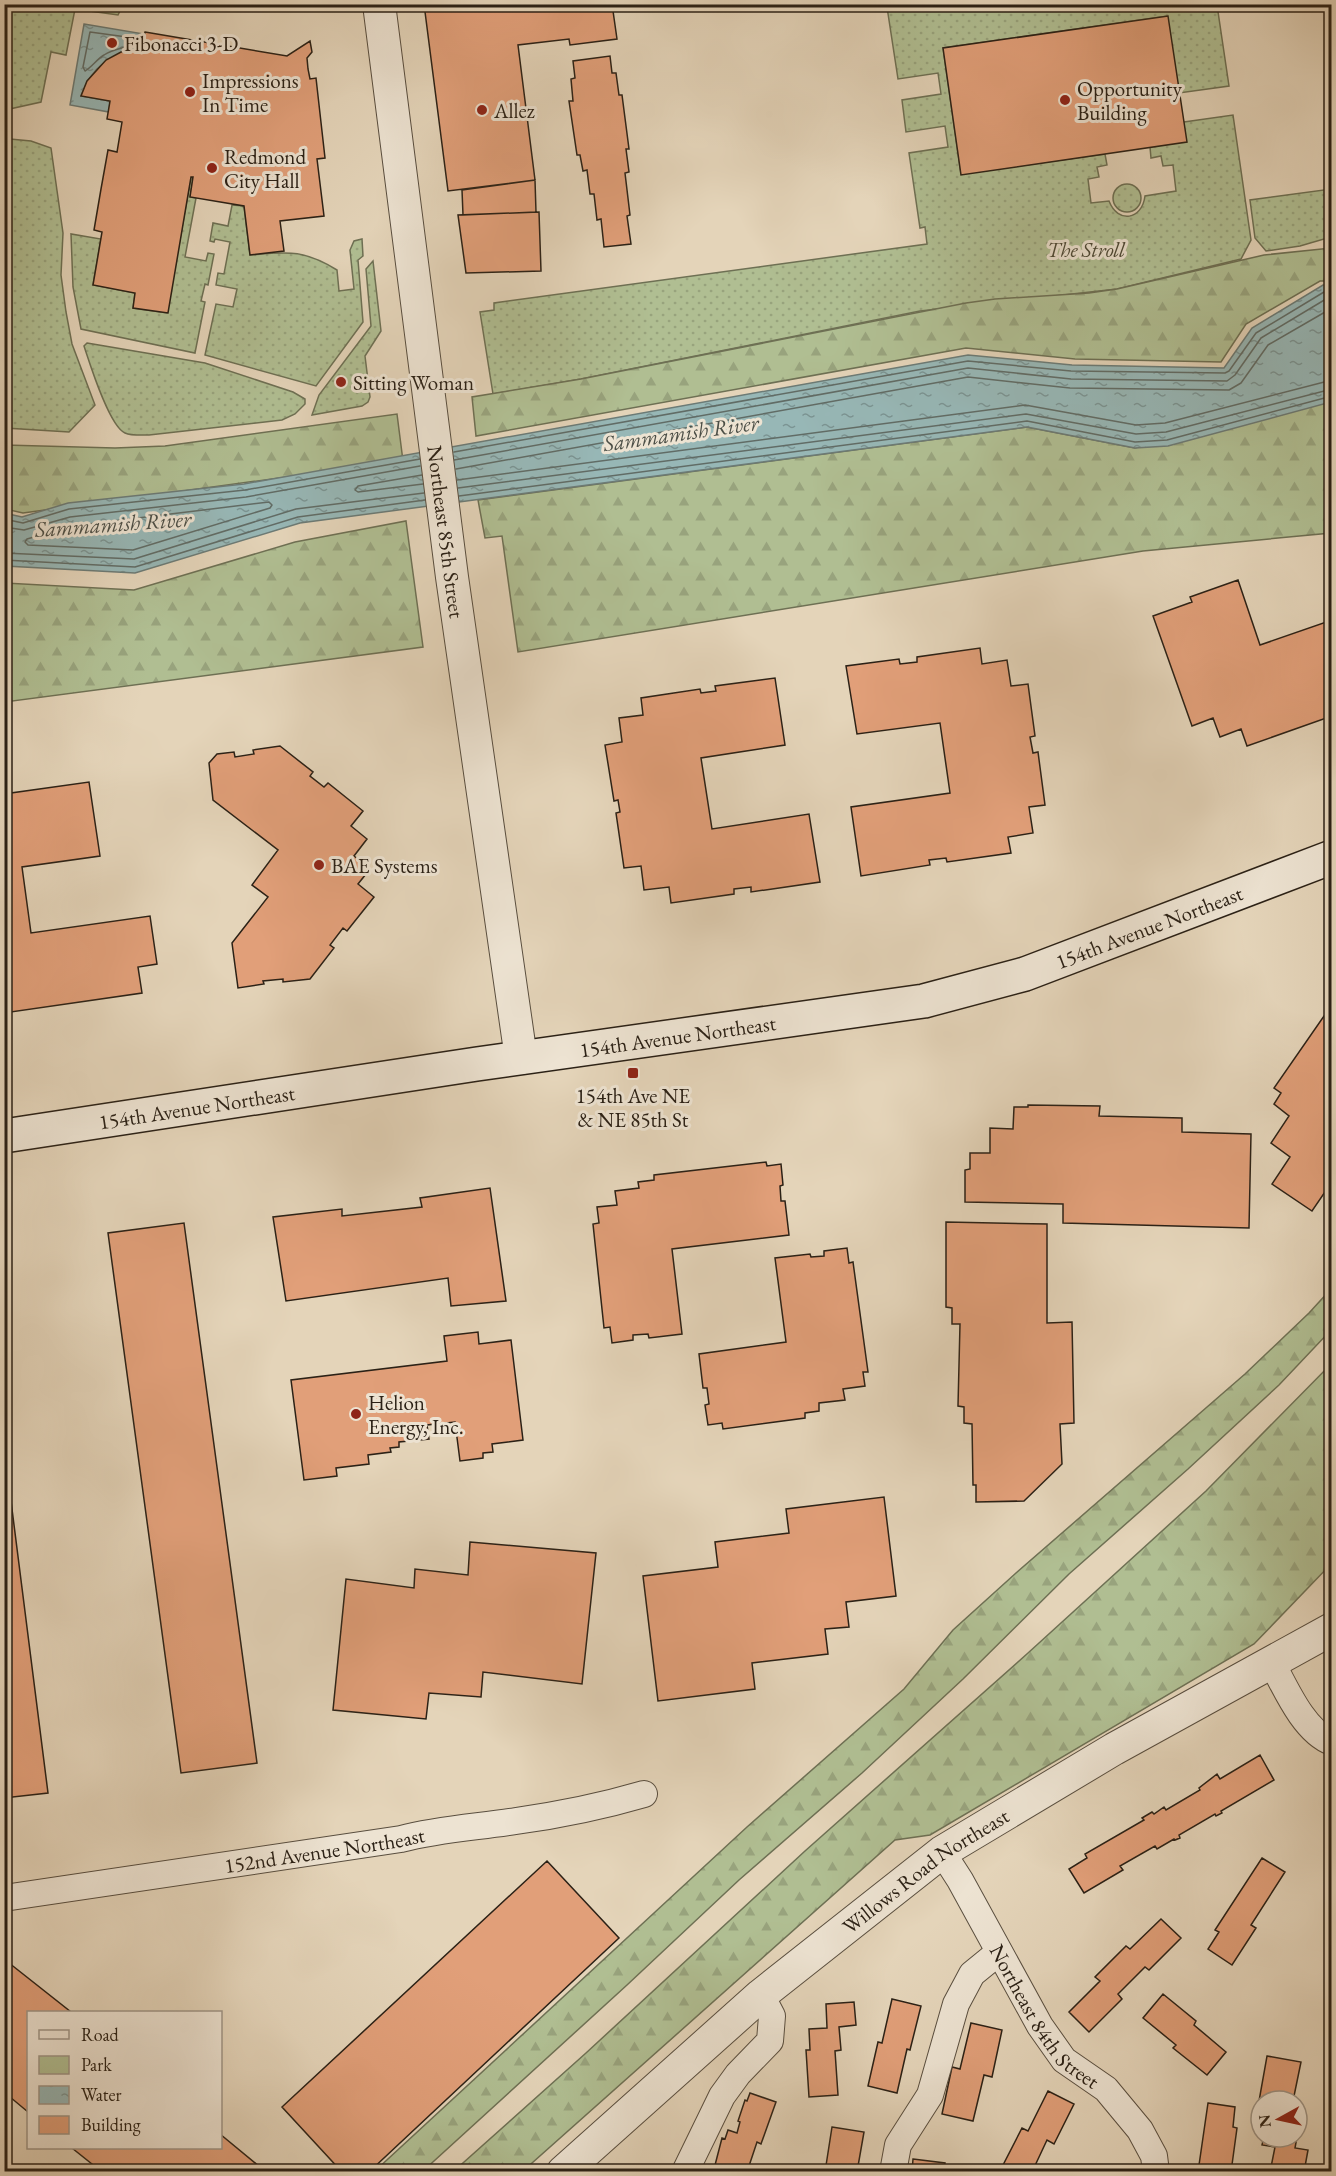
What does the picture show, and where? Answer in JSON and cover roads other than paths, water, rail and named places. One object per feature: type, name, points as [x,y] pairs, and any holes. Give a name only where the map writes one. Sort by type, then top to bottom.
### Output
[{"type":"main road","name":"154th Avenue Northeast","points":[[4,1136],[924,1000],[974,989],[1025,974],[1332,857]]},
{"type":"street","name":"Northeast 85th Street","points":[[379,4],[452,577],[521,1058]]},
{"type":"street","name":"Willows Road Northeast","points":[[562,2172],[761,1995],[942,1852],[1114,1749],[1332,1629]]},
{"type":"street","points":[[1272,1663],[1305,1721],[1324,1739],[1332,1742]]},
{"type":"street","name":"152nd Avenue Northeast","points":[[4,1899],[401,1839],[426,1832],[517,1821],[620,1801],[644,1794]]},
{"type":"street","name":"Northeast 84th Street","points":[[942,1852],[960,1880],[1040,2026],[1064,2060],[1106,2089],[1140,2130],[1154,2156],[1156,2172]]},
{"type":"street","points":[[893,2172],[898,2145],[930,2095],[956,2004],[972,1974],[999,1952]]},
{"type":"street","points":[[685,2172],[722,2096],[738,2074],[770,2041],[772,2016],[761,1995]]},
{"type":"water","points":[[84,24],[144,34],[141,50],[119,56],[104,64],[97,69],[86,84],[81,96],[110,101],[109,112],[70,105]]},
{"type":"water","name":"Sammamish River","points":[[1323,285],[1331,285],[1331,402],[1168,446],[1135,448],[1027,427],[300,523],[135,573],[5,566],[4,513],[22,517],[68,503],[244,484],[968,355],[1072,365],[1224,368],[1252,328]]},
{"type":"place","name":"Fibonacci 3-D","points":[[112,43]]},
{"type":"place","name":"Impressions In Time","points":[[190,92]]},
{"type":"place","name":"Opportunity Building","points":[[1065,100]]},
{"type":"place","name":"Allez","points":[[482,110]]},
{"type":"place","name":"Redmond City Hall","points":[[212,168]]},
{"type":"place","name":"Sitting Woman","points":[[341,382]]},
{"type":"place","name":"BAE Systems","points":[[319,865]]},
{"type":"place","name":"154th Ave NE & NE 85th St","points":[[633,1073]]},
{"type":"place","name":"Helion Energy, Inc.","points":[[356,1414]]},
{"type":"park label","name":"The Stroll","points":[[1086,249]]}]
